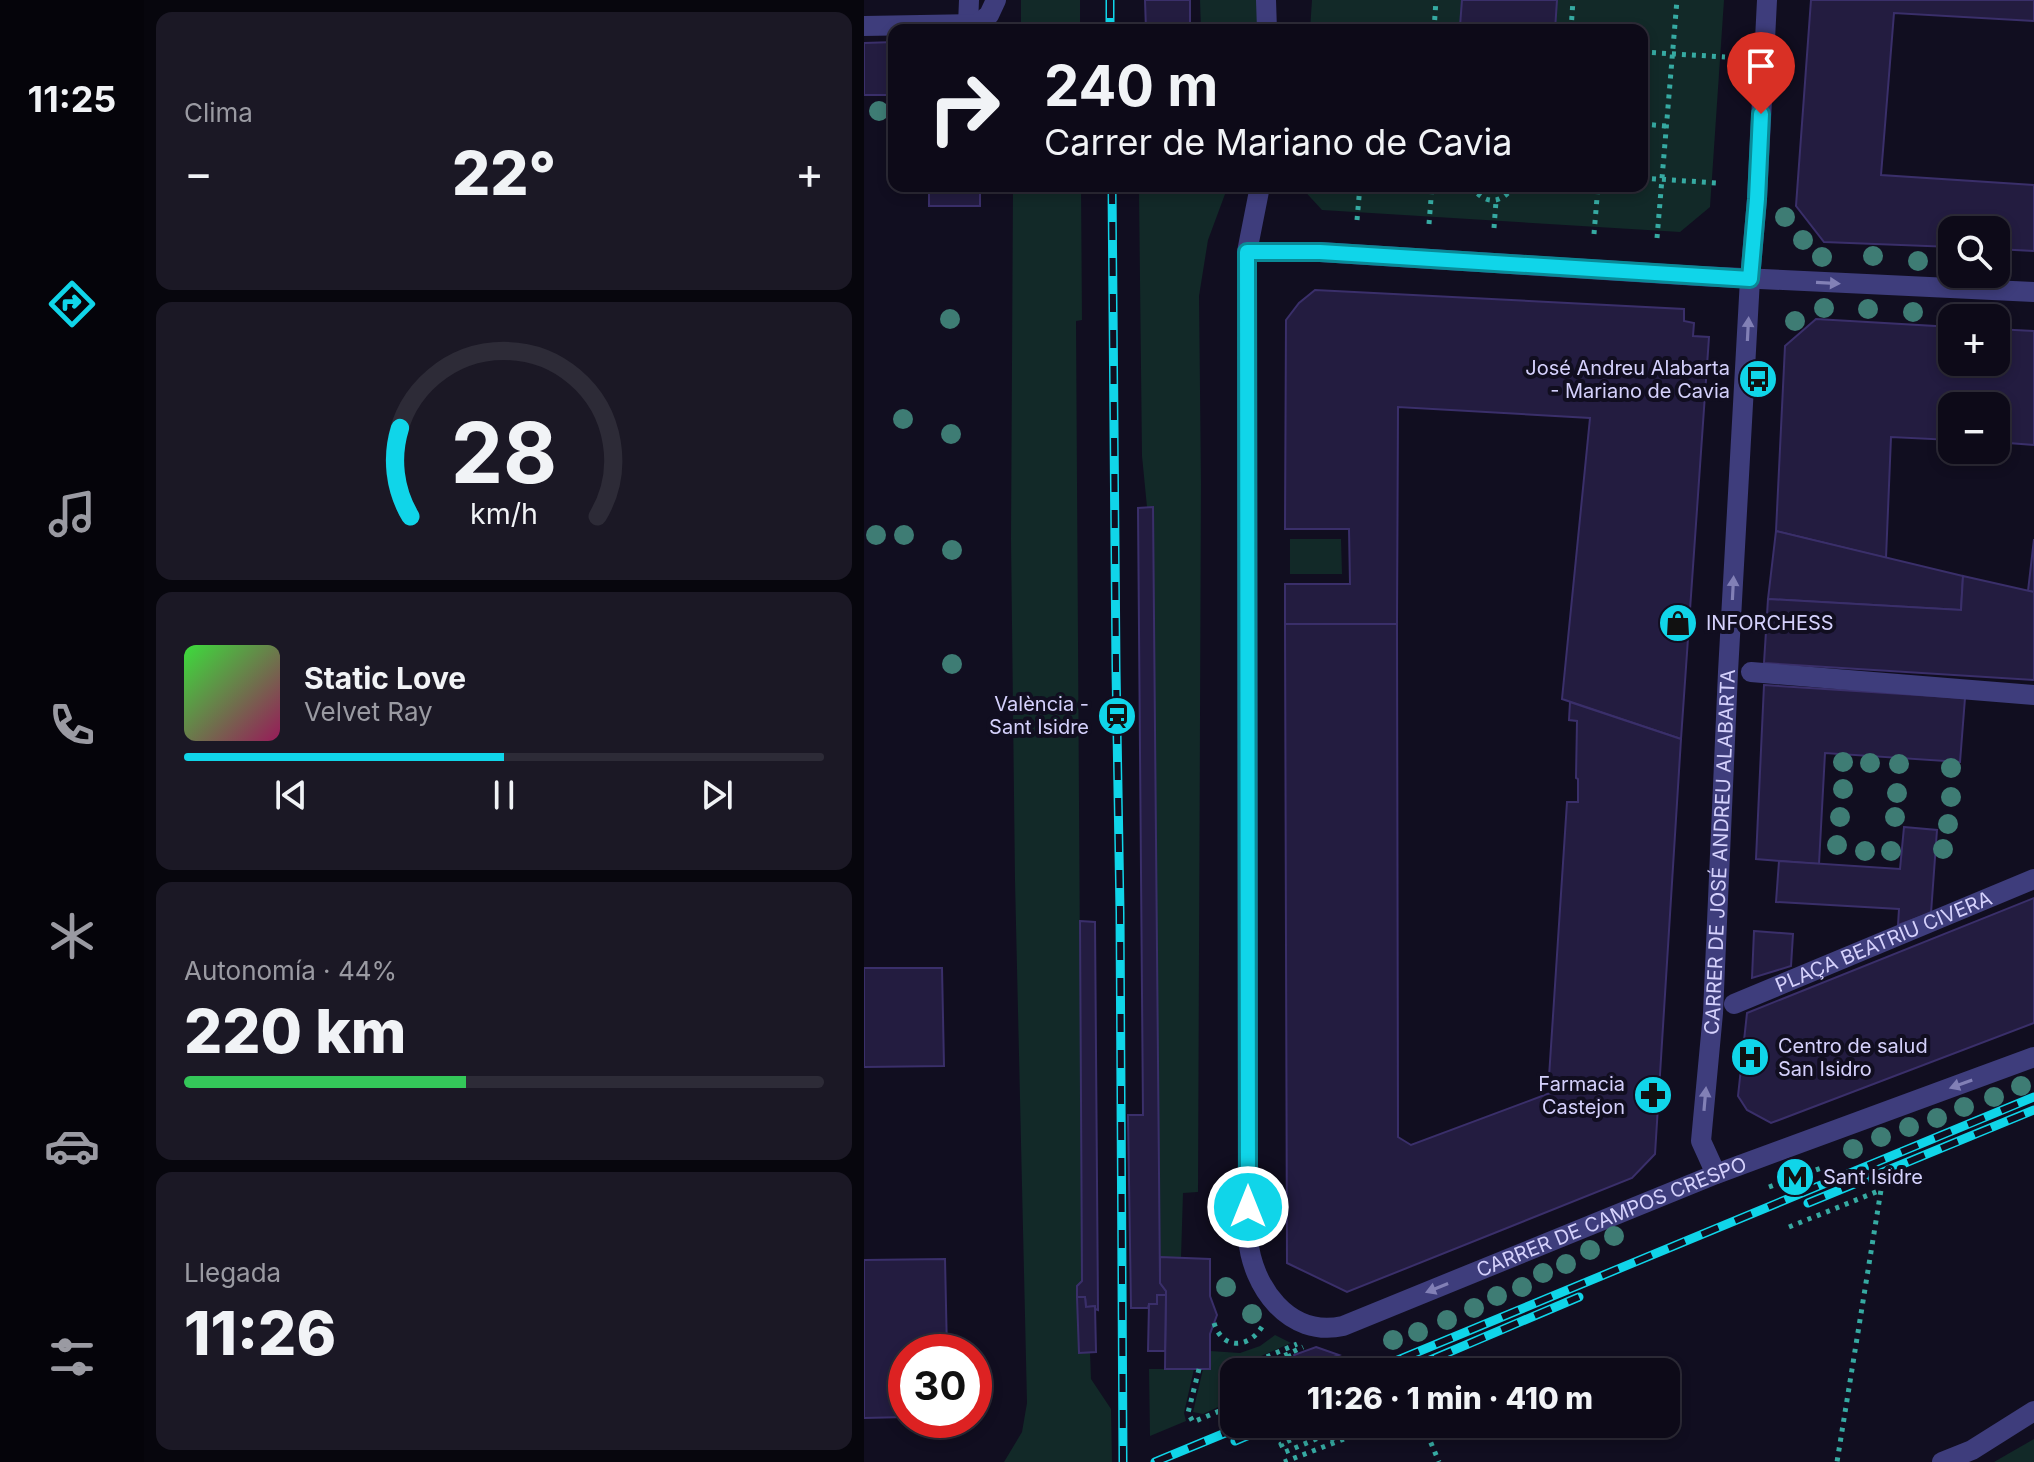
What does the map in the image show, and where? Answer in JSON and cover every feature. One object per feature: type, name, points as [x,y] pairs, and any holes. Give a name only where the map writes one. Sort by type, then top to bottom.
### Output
[{"type":"street","points":[[968,24],[969,0]]},
{"type":"street","points":[[971,24],[984,20],[996,0]]},
{"type":"street","points":[[1266,0],[1267,24]]},
{"type":"street","name":"CARRER DE JOSÉ ANDREU ALABARTA","points":[[1716,1174],[1701,1141],[1713,1013],[1767,0]]},
{"type":"street","points":[[864,26],[888,26]]},
{"type":"street","points":[[1259,192],[1247,252],[1320,252],[1750,279],[2034,292]]},
{"type":"street","name":"CARRER DE CAMPOS CRESPO","points":[[1247,252],[1248,1238],[1249,1255],[1258,1279],[1282,1309],[1314,1326],[1343,1326],[1716,1174],[2034,1057]]},
{"type":"street","points":[[1751,672],[2034,695]]},
{"type":"street","name":"PLAÇA BEATRIU CIVERA","points":[[1734,1004],[2034,879]]},
{"type":"street","points":[[1942,1462],[1972,1450],[2034,1411]]},
{"type":"path","points":[[1434,24],[1436,0]]},
{"type":"path","points":[[1571,24],[1573,0]]},
{"type":"path","points":[[1657,238],[1677,0]]},
{"type":"path","points":[[1648,52],[1725,57]]},
{"type":"path","points":[[1648,124],[1666,126]]},
{"type":"path","points":[[1648,179],[1717,183]]},
{"type":"path","points":[[1357,220],[1359,192]]},
{"type":"path","points":[[1429,224],[1432,192]]},
{"type":"path","points":[[1476,192],[1482,198],[1496,201],[1504,199],[1509,192]]},
{"type":"path","points":[[1594,234],[1598,192]]},
{"type":"path","points":[[1494,228],[1496,201]]},
{"type":"path","points":[[1769,1187],[1824,1167]]},
{"type":"path","points":[[1789,1227],[1881,1190],[1837,1462]]},
{"type":"path","points":[[1214,1323],[1217,1334],[1232,1342],[1245,1342],[1262,1329]]},
{"type":"path","points":[[1264,1358],[1301,1339]]},
{"type":"path","points":[[1279,1358],[1295,1351]]},
{"type":"path","points":[[1288,1354],[1290,1358]]},
{"type":"path","points":[[1199,1369],[1188,1413],[1193,1422],[1220,1411]]},
{"type":"path","points":[[1295,1438],[1281,1444],[1285,1452],[1319,1438]]},
{"type":"path","points":[[1332,1438],[1334,1443]]},
{"type":"path","points":[[1284,1462],[1347,1438]]},
{"type":"path","points":[[1429,1438],[1439,1462]]},
{"type":"green space","points":[[1021,0],[1080,0],[1080,24],[1021,24]]},
{"type":"green space","points":[[1200,0],[1260,0],[1260,24],[1201,24]]},
{"type":"green space","points":[[1312,0],[1724,0],[1710,207],[1680,232],[1322,210],[1306,192],[1648,192],[1648,24],[1310,24]]},
{"type":"green space","points":[[1013,192],[1081,192],[1082,320],[1076,321],[1082,1281],[1077,1286],[1079,1352],[1090,1352],[1091,1379],[1111,1409],[1112,1462],[1004,1462],[1022,1432],[1027,1403],[1011,539]]},
{"type":"green space","points":[[1139,192],[1226,192],[1208,240],[1199,296],[1198,1192],[1183,1193],[1181,1258],[1160,1257],[1153,508],[1147,507],[1142,456]]},
{"type":"green space","points":[[1290,539],[1341,539],[1342,574],[1290,574]]},
{"type":"green space","points":[[1275,1335],[1291,1343],[1257,1358],[1220,1358],[1220,1406],[1203,1414],[1193,1412],[1203,1369],[1210,1369],[1210,1351],[1240,1353],[1260,1346]]},
{"type":"green space","points":[[1149,1369],[1194,1369],[1184,1413],[1186,1421],[1150,1436]]},
{"type":"green space","points":[[2034,1439],[2034,1462],[1994,1462]]},
{"type":"building","points":[[1145,0],[1190,0],[1190,24],[1146,24]]},
{"type":"building","points":[[1462,0],[1557,0],[1555,24],[1460,24]]},
{"type":"building","points":[[1811,0],[2034,0],[2034,21],[1894,13],[1881,175],[2034,185],[2034,251],[2010,250],[2010,216],[1938,216],[1938,246],[1824,242],[1796,206]]},
{"type":"building","points":[[888,42],[888,95],[864,95],[864,43]]},
{"type":"building","points":[[929,192],[980,192],[980,206],[929,206]]},
{"type":"building","points":[[1315,290],[1684,309],[1684,321],[1694,323],[1693,336],[1709,337],[1681,739],[1562,699],[1590,418],[1398,407],[1397,624],[1285,624],[1285,584],[1350,584],[1349,529],[1285,529],[1286,320],[1299,303]]},
{"type":"building","points":[[1816,319],[1938,326],[1938,376],[2010,376],[2010,330],[2034,331],[2034,445],[2010,443],[2010,392],[1938,392],[1938,439],[1891,437],[1886,558],[1776,531],[1785,346]]},
{"type":"building","points":[[1153,507],[1160,1283],[1166,1295],[1157,1295],[1157,1304],[1149,1304],[1148,1308],[1131,1308],[1128,1115],[1143,1115],[1138,508]]},
{"type":"building","points":[[1776,531],[1963,576],[1961,610],[1768,599]]},
{"type":"building","points":[[2034,539],[2034,592],[2028,591]]},
{"type":"building","points":[[1963,576],[2034,592],[2034,680],[1764,663],[1768,599],[1961,610]]},
{"type":"building","points":[[1285,624],[1397,624],[1398,1137],[1411,1145],[1550,1093],[1567,802],[1578,802],[1577,721],[1569,720],[1570,702],[1681,739],[1655,1154],[1632,1178],[1347,1292],[1287,1263]]},
{"type":"building","points":[[1764,685],[1965,698],[1960,762],[1825,753],[1819,864],[1756,859]]},
{"type":"building","points":[[1904,827],[1937,830],[1931,913],[1898,925],[1899,909],[1776,902],[1779,861],[1900,869]]},
{"type":"building","points":[[2034,898],[2034,1023],[1771,1123],[1747,1110],[1738,1096],[1747,1013]]},
{"type":"building","points":[[1080,921],[1095,922],[1098,1310],[1095,1306],[1086,1307],[1085,1297],[1077,1297],[1077,1286],[1082,1281]]},
{"type":"building","points":[[1754,931],[1793,934],[1791,966],[1752,978]]},
{"type":"building","points":[[864,968],[942,968],[944,1066],[864,1067]]},
{"type":"building","points":[[1160,1257],[1210,1259],[1210,1296],[1217,1315],[1210,1334],[1210,1369],[1165,1369],[1166,1291],[1160,1283]]},
{"type":"building","points":[[945,1259],[947,1334],[888,1334],[888,1417],[864,1418],[864,1260]]},
{"type":"building","points":[[1157,1295],[1166,1295],[1165,1351],[1148,1351],[1149,1304],[1157,1304]]},
{"type":"building","points":[[1077,1297],[1085,1297],[1086,1307],[1095,1306],[1096,1352],[1079,1353]]},
{"type":"building","points":[[1316,1347],[1339,1355],[1331,1358],[1295,1358],[1294,1355]]},
{"type":"railway","points":[[1110,0],[1110,24]]},
{"type":"railway","points":[[1112,192],[1123,1462]]},
{"type":"railway","points":[[1403,1358],[2034,1097]]},
{"type":"railway","points":[[1808,1203],[2034,1110]]},
{"type":"railway","points":[[1435,1358],[1579,1297]]},
{"type":"railway","points":[[1155,1462],[1220,1435]]},
{"type":"railway","points":[[1235,1441],[1242,1438]]},
{"type":"place","name":"José Andreu Alabarta - Mariano de Cavia","points":[[1758,379]]},
{"type":"place","name":"INFORCHESS","points":[[1678,623]]},
{"type":"place","name":"València - Sant Isidre","points":[[1117,716]]},
{"type":"place","name":"Centro de salud San Isidro","points":[[1750,1057]]},
{"type":"place","name":"Farmacia Castejon","points":[[1653,1095]]},
{"type":"place","name":"Sant Isidre","points":[[1795,1177]]},
{"type":"route","points":[[1248,1207],[1247,252],[1320,252],[1750,279],[1761,114]]}]
